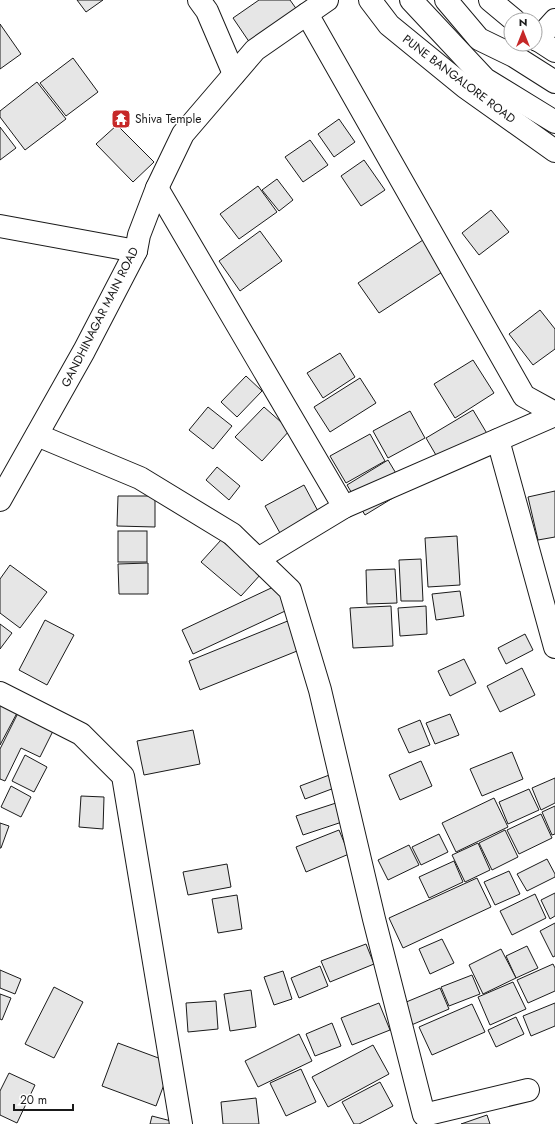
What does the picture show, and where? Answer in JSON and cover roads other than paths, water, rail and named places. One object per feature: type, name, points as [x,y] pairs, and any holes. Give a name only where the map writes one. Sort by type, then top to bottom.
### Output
[{"type":"street","points":[[199,0],[207,11],[234,74]]},
{"type":"street","name":"GANDHINAGAR MAIN ROAD","points":[[0,500],[8,472],[37,435],[84,351],[136,251],[139,235],[157,188],[182,134],[255,50],[327,0]]},
{"type":"street","name":"PUNE BANGALORE ROAD","points":[[370,0],[389,25],[465,87],[555,150]]},
{"type":"street","points":[[412,0],[485,79],[555,122]]},
{"type":"street","points":[[446,0],[479,39],[514,56],[555,82]]},
{"type":"street","points":[[490,0],[504,12]]},
{"type":"street","points":[[307,14],[524,396],[555,414]]},
{"type":"street","points":[[543,41],[555,20]]},
{"type":"street","points":[[157,188],[344,507]]},
{"type":"street","points":[[0,226],[136,251]]},
{"type":"street","points":[[258,559],[344,507],[555,414]]},
{"type":"street","points":[[37,435],[140,478],[232,534],[290,590],[320,690],[374,919],[424,1115],[528,1090]]},
{"type":"street","points":[[498,440],[555,647]]},
{"type":"street","points":[[0,693],[81,734],[123,776],[181,1124]]},
{"type":"place","name":"Shiva Temple","points":[[121,119]]}]
